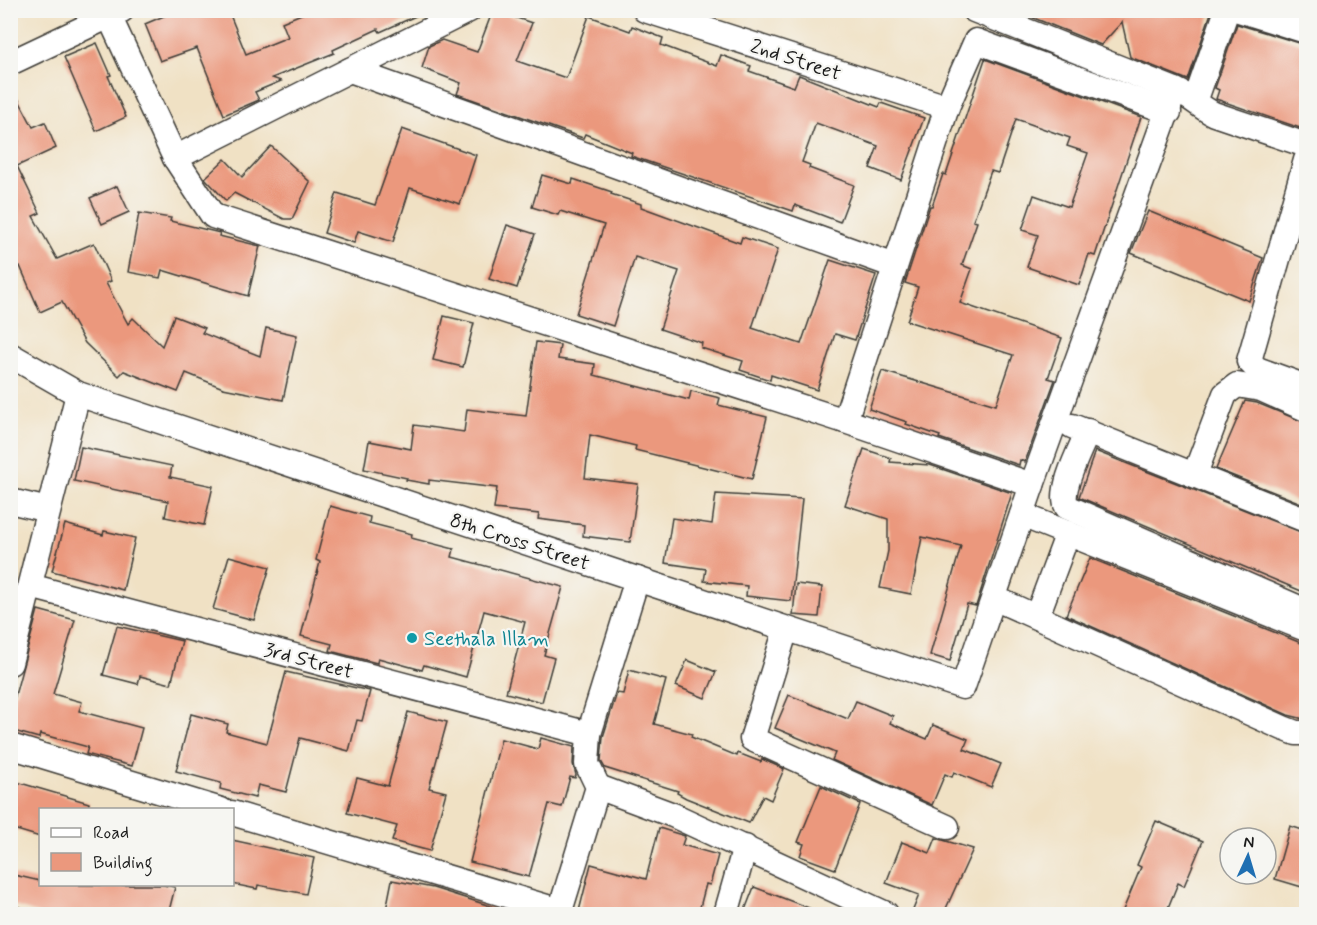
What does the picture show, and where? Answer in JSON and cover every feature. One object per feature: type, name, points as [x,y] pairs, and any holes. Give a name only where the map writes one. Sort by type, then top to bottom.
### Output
[{"type":"street","points":[[175,158],[468,10]]},
{"type":"street","name":"2nd Street","points":[[645,10],[947,107]]},
{"type":"street","points":[[975,10],[1214,114],[1306,145]]},
{"type":"street","points":[[1227,10],[1180,100],[1032,485],[1033,519],[994,598],[1283,728],[1296,733],[1306,733]]},
{"type":"street","points":[[1239,10],[1306,31]]},
{"type":"street","points":[[10,63],[116,14],[175,158],[213,216],[845,421],[1032,485]]},
{"type":"street","points":[[845,421],[947,107],[976,41],[1180,100]]},
{"type":"street","points":[[350,70],[895,266]]},
{"type":"street","points":[[1306,160],[1249,361],[1257,369],[1306,387]]},
{"type":"street","name":"8th Cross Street","points":[[10,355],[78,394],[963,687],[994,598]]},
{"type":"street","points":[[1195,474],[1225,394],[1237,385],[1261,389],[1306,409]]},
{"type":"street","points":[[10,663],[78,394]]},
{"type":"street","points":[[1056,420],[1306,520]]},
{"type":"street","points":[[1088,431],[1066,485],[1063,501],[1066,507],[1306,611]]},
{"type":"street","points":[[10,501],[48,510]]},
{"type":"street","points":[[1033,519],[1306,629]]},
{"type":"street","points":[[1028,612],[1068,533]]},
{"type":"street","points":[[234,814],[559,913],[598,787],[587,764],[589,735],[637,579]]},
{"type":"street","name":"3rd Street","points":[[30,586],[589,735]]},
{"type":"street","points":[[786,629],[752,739],[947,827]]},
{"type":"street","points":[[10,746],[215,808]]},
{"type":"street","points":[[598,787],[673,815],[886,915]]},
{"type":"street","points":[[726,915],[745,847]]},
{"type":"building","points":[[178,10],[228,10],[246,54],[288,37],[282,22],[311,10],[429,10],[380,32],[378,29],[333,50],[334,53],[272,78],[281,81],[255,92],[259,100],[224,115],[197,48],[160,61],[145,24]]},
{"type":"building","points":[[493,10],[532,23],[517,61],[566,78],[589,16],[630,31],[632,26],[663,38],[661,45],[717,66],[721,55],[751,66],[749,71],[794,87],[799,75],[879,107],[881,103],[924,118],[901,180],[870,168],[878,146],[816,123],[802,162],[810,165],[809,168],[854,185],[840,222],[795,205],[793,211],[631,156],[632,153],[585,134],[583,138],[457,94],[461,83],[422,68],[429,46],[442,40],[477,52]]},
{"type":"building","points":[[1014,10],[1212,10],[1188,80],[1130,57],[1122,22],[1101,45]]},
{"type":"building","points":[[1237,24],[1306,45],[1306,130],[1216,99],[1219,90],[1215,88]]},
{"type":"building","points":[[97,43],[126,117],[96,131],[64,57]]},
{"type":"building","points":[[985,59],[1141,117],[1095,256],[1089,254],[1079,285],[1027,267],[1038,235],[1022,230],[1034,195],[1069,207],[1088,153],[1067,146],[1070,138],[1016,119],[998,173],[991,171],[973,221],[977,222],[962,265],[972,269],[960,303],[1062,338],[1048,378],[1055,380],[1025,462],[1020,460],[1019,465],[939,438],[940,436],[906,424],[907,422],[869,409],[882,371],[996,405],[1013,355],[907,321],[918,287],[905,283],[930,206],[932,206],[943,174],[946,175]]},
{"type":"building","points":[[10,83],[33,127],[45,122],[56,148],[17,166],[40,213],[33,216],[57,259],[94,243],[111,281],[106,283],[128,324],[133,318],[162,346],[174,316],[205,328],[202,333],[260,356],[266,328],[297,335],[283,400],[223,388],[186,373],[178,392],[124,371],[119,376],[85,343],[62,302],[40,312],[20,266],[10,271]]},
{"type":"building","points":[[402,129],[476,155],[460,204],[410,188],[393,242],[358,231],[354,243],[324,233],[337,193],[375,205]]},
{"type":"building","points":[[271,146],[310,182],[292,219],[284,219],[234,193],[226,201],[205,178],[225,159],[242,177]]},
{"type":"building","points":[[542,175],[572,184],[573,179],[612,192],[611,194],[641,204],[641,207],[740,243],[742,237],[778,249],[752,328],[801,344],[830,260],[876,275],[855,340],[835,334],[817,390],[771,375],[770,380],[740,370],[743,361],[701,348],[702,343],[660,329],[679,271],[635,257],[613,326],[576,314],[604,225],[560,211],[558,215],[532,207]]},
{"type":"building","points":[[117,186],[129,212],[102,224],[90,198]]},
{"type":"building","points":[[1148,211],[1263,258],[1249,301],[1131,253]]},
{"type":"building","points":[[139,213],[171,218],[170,221],[220,233],[219,236],[260,246],[248,296],[162,270],[160,278],[128,272]]},
{"type":"building","points":[[507,225],[535,234],[517,288],[489,279]]},
{"type":"building","points":[[444,316],[474,323],[463,367],[433,360]]},
{"type":"building","points":[[536,342],[560,345],[558,359],[595,364],[594,375],[689,400],[691,391],[720,398],[718,405],[767,417],[752,479],[635,450],[636,446],[590,435],[585,478],[638,484],[630,542],[583,536],[584,525],[538,519],[539,514],[494,509],[497,488],[429,480],[429,484],[364,469],[369,441],[411,449],[414,425],[464,432],[467,409],[526,416]]},
{"type":"building","points":[[1245,401],[1257,403],[1306,423],[1306,505],[1216,469]]},
{"type":"building","points":[[81,447],[172,466],[170,477],[213,486],[204,525],[165,517],[168,501],[74,481]]},
{"type":"building","points":[[864,449],[891,458],[890,462],[930,465],[1012,493],[976,606],[967,604],[950,661],[930,655],[961,546],[922,537],[911,594],[880,588],[888,551],[888,519],[845,505]]},
{"type":"building","points":[[1095,451],[1306,534],[1306,593],[1079,497]]},
{"type":"building","points":[[716,494],[802,499],[791,601],[746,596],[747,586],[704,581],[706,569],[665,563],[672,518],[712,524]]},
{"type":"building","points":[[330,506],[370,517],[369,523],[412,534],[411,538],[454,549],[452,557],[563,587],[544,655],[554,658],[542,702],[506,693],[525,622],[484,611],[466,677],[424,665],[422,670],[378,658],[377,663],[330,651],[332,644],[301,636],[320,562],[316,560]]},
{"type":"building","points":[[65,524],[103,535],[104,531],[135,538],[123,590],[52,571]]},
{"type":"building","points":[[229,556],[270,567],[254,620],[213,609]]},
{"type":"building","points":[[1090,558],[1306,645],[1306,712],[1304,719],[1288,715],[1066,615]]},
{"type":"building","points":[[796,584],[822,587],[819,617],[793,615]]},
{"type":"building","points":[[38,610],[75,620],[53,694],[82,702],[79,711],[142,728],[132,766],[86,754],[88,747],[40,734],[39,738],[10,730],[10,714]]},
{"type":"building","points":[[117,626],[182,641],[171,684],[140,676],[138,684],[103,675]]},
{"type":"building","points":[[687,660],[716,672],[705,698],[676,686]]},
{"type":"building","points":[[629,670],[666,680],[654,724],[692,734],[691,737],[737,756],[738,753],[761,762],[762,759],[784,769],[771,800],[763,796],[749,823],[686,798],[677,793],[678,791],[605,768],[601,761],[603,737],[617,693],[623,694]]},
{"type":"building","points":[[286,672],[370,691],[362,721],[357,720],[349,751],[300,738],[286,792],[258,785],[255,798],[220,789],[221,783],[176,771],[191,714],[228,724],[226,732],[267,743]]},
{"type":"building","points":[[789,695],[848,719],[856,701],[893,716],[890,723],[927,739],[933,725],[968,739],[964,749],[1001,764],[991,787],[954,772],[952,777],[945,774],[932,805],[832,760],[835,753],[775,728]]},
{"type":"building","points":[[408,712],[447,722],[429,788],[446,792],[430,851],[392,841],[397,826],[347,813],[357,778],[388,786]]},
{"type":"building","points":[[541,738],[574,747],[573,764],[576,775],[575,778],[570,777],[562,807],[549,804],[529,877],[470,862],[501,739],[538,749]]},
{"type":"building","points":[[10,780],[89,803],[88,808],[39,808],[39,837],[10,828]]},
{"type":"building","points":[[821,786],[860,804],[835,869],[800,856],[804,844],[798,842]]},
{"type":"building","points":[[1156,821],[1203,841],[1184,886],[1178,883],[1165,915],[1121,915],[1141,867],[1137,865]]},
{"type":"building","points":[[1290,826],[1306,831],[1306,873],[1302,887],[1278,880],[1278,868]]},
{"type":"building","points":[[659,828],[685,836],[682,845],[718,855],[710,885],[706,884],[698,915],[578,915],[591,864],[646,879]]},
{"type":"building","points":[[936,838],[973,849],[943,915],[911,915],[919,895],[886,883],[902,842],[930,853]]},
{"type":"building","points":[[234,840],[314,858],[306,894],[258,885],[257,889],[234,884]]},
{"type":"building","points":[[10,874],[39,881],[39,886],[175,887],[168,915],[42,915],[10,904]]},
{"type":"building","points":[[392,880],[433,888],[519,915],[385,915]]},
{"type":"building","points":[[754,887],[822,913],[822,915],[757,915],[745,910]]},
{"type":"place","name":"Seethala Illam","points":[[412,638]]}]
